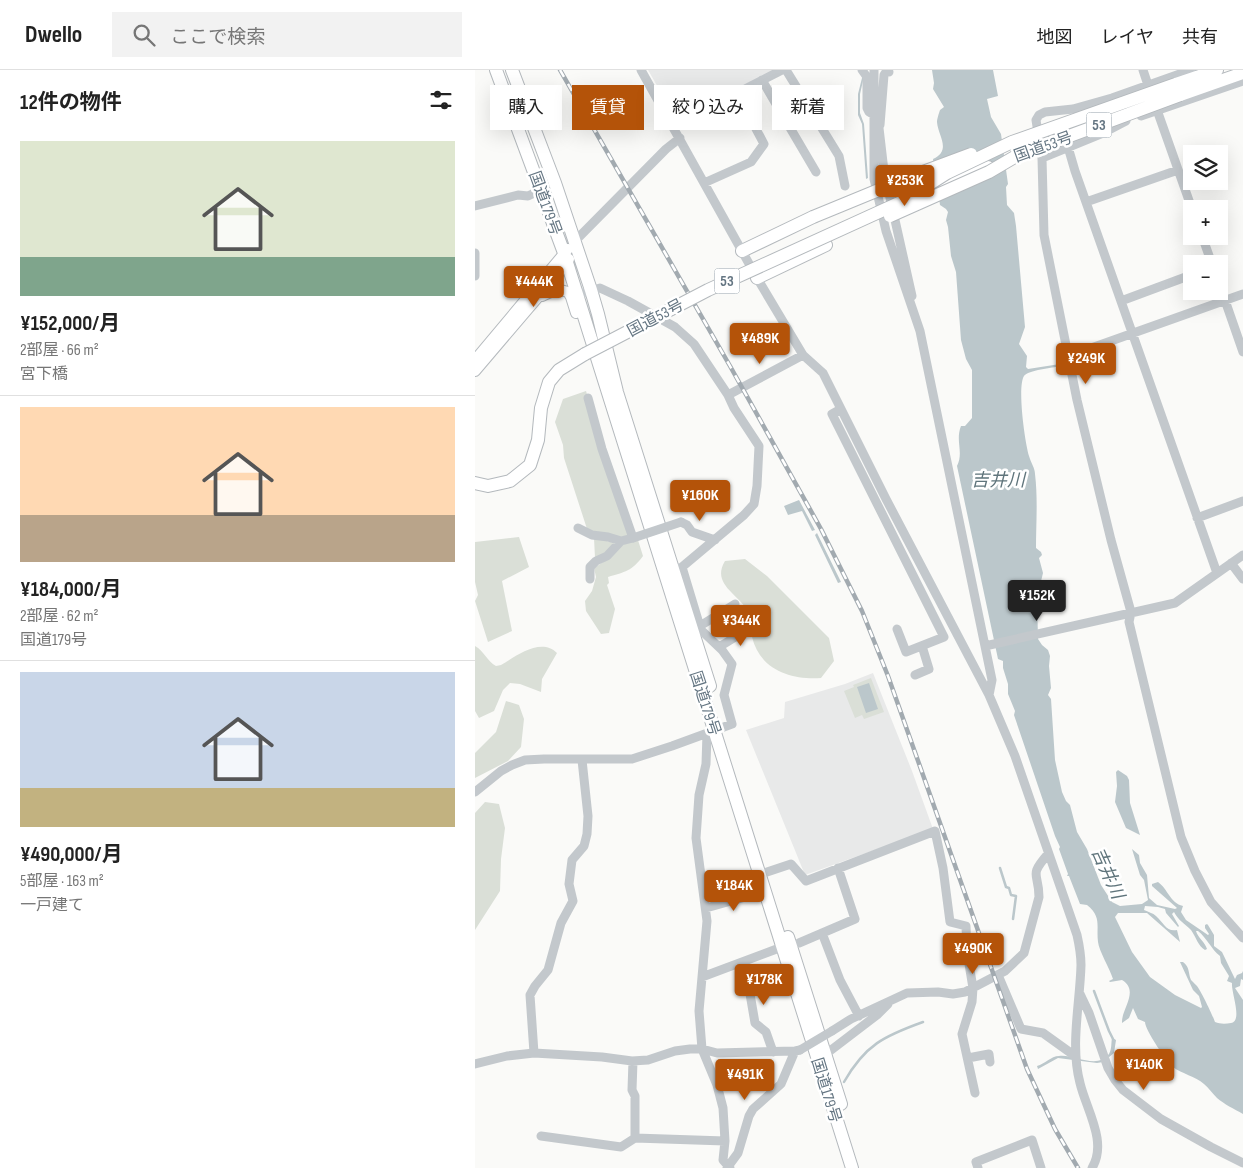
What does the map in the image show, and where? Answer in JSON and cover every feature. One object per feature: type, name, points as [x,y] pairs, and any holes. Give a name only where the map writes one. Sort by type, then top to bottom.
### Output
[{"type":"highway","name":"国道179号","points":[[496,70],[566,258],[589,335],[673,571]]},
{"type":"highway","name":"国道179号","points":[[512,70],[555,183],[591,290],[617,392],[673,571],[715,731],[764,875],[854,1167]]},
{"type":"highway","name":"国道53号","points":[[475,483],[488,486],[510,481],[530,465],[538,440],[541,408],[549,382],[559,370],[585,354],[708,290],[901,202],[1178,90],[1193,74],[1217,70]]},
{"type":"highway","points":[[1193,74],[1231,70]]},
{"type":"highway","name":"国道53号","points":[[901,202],[947,173],[1012,142],[1178,90],[1243,73]]},
{"type":"highway","points":[[742,251],[813,217],[966,156],[1012,142]]},
{"type":"highway","points":[[757,278],[989,172],[1019,155]]},
{"type":"highway","name":"国道179号","points":[[764,875],[782,948],[821,1057]]},
{"type":"main road","points":[[475,371],[537,298],[566,258],[575,241]]},
{"type":"main road","points":[[475,360],[566,258]]},
{"type":"main road","points":[[537,298],[557,289],[568,292],[579,319],[589,335]]},
{"type":"street","points":[[641,70],[654,93]]},
{"type":"street","points":[[752,85],[782,70]]},
{"type":"street","points":[[786,70],[839,156],[845,186]]},
{"type":"street","points":[[862,70],[867,77],[867,108],[874,115],[879,128]]},
{"type":"street","points":[[874,70],[874,179],[886,231],[911,304],[925,356],[992,680],[989,695]]},
{"type":"street","points":[[1143,70],[1148,85]]},
{"type":"street","points":[[889,72],[886,72],[884,75],[879,128],[884,171],[912,292],[911,304]]},
{"type":"street","points":[[1193,74],[1148,85],[1073,109],[1045,112],[1039,115],[1036,120],[1042,158],[1044,236],[1077,400],[1111,540],[1131,612],[1129,622],[1181,837],[1195,871],[1211,902],[1243,938]]},
{"type":"street","points":[[762,80],[816,172]]},
{"type":"street","points":[[1042,158],[1103,133],[1121,123],[1243,81]]},
{"type":"street","points":[[1111,98],[1121,123]]},
{"type":"street","points":[[1157,110],[1189,200]]},
{"type":"street","points":[[675,130],[757,278],[803,355],[823,372],[886,499],[989,695],[1015,756],[1077,934],[1081,963],[1075,1056],[1079,1083],[1097,1139],[1098,1152],[1092,1168]]},
{"type":"street","points":[[704,183],[751,162],[764,144],[757,130]]},
{"type":"street","points":[[575,241],[666,149],[680,138]]},
{"type":"street","points":[[1068,147],[1217,573]]},
{"type":"street","points":[[1086,202],[1178,170]]},
{"type":"street","points":[[475,206],[518,195],[528,196],[555,183]]},
{"type":"street","points":[[475,253],[475,276]]},
{"type":"street","points":[[1121,301],[1183,278]]},
{"type":"street","points":[[475,792],[501,771],[525,760],[632,759],[732,724],[724,695],[732,664],[719,647],[701,630],[673,571],[715,540],[754,504],[759,446],[694,344],[675,327],[600,288],[576,295]]},
{"type":"street","points":[[1080,352],[1243,294]]},
{"type":"street","points":[[1225,301],[1243,352]]},
{"type":"street","points":[[728,395],[803,355]]},
{"type":"street","points":[[588,398],[602,449],[633,538]]},
{"type":"street","points":[[841,409],[832,414],[944,636],[906,652],[897,629]]},
{"type":"street","points":[[877,503],[886,499]]},
{"type":"street","points":[[1197,518],[1243,501]]},
{"type":"street","points":[[579,528],[592,534],[621,541],[681,522],[687,525],[692,532],[715,540]]},
{"type":"street","points":[[590,580],[590,567],[607,556],[621,541]]},
{"type":"street","points":[[985,646],[1175,603],[1243,555]]},
{"type":"street","points":[[1231,563],[1243,578]]},
{"type":"street","points":[[928,605],[939,600]]},
{"type":"street","points":[[700,626],[735,604]]},
{"type":"street","points":[[719,647],[750,628]]},
{"type":"street","points":[[915,675],[929,669],[921,646]]},
{"type":"street","points":[[715,731],[705,764],[699,795],[696,838],[707,921],[699,1011],[702,1049],[717,1085],[723,1108],[725,1141],[723,1160],[729,1168],[739,1153],[749,1116],[753,1109],[781,1084],[797,1051]]},
{"type":"street","points":[[534,1053],[530,996],[548,970],[561,922],[573,901],[569,884],[572,860],[584,846],[587,834],[588,816],[581,760]]},
{"type":"street","points":[[704,892],[764,875],[791,864],[806,881],[935,831],[943,868],[950,922],[966,926],[967,952],[973,988],[972,1002],[962,1034],[975,1093]]},
{"type":"street","points":[[475,1064],[507,1056],[534,1053],[633,1061],[648,1060],[675,1051],[702,1049],[717,1053],[797,1051],[859,1016],[907,993],[938,992],[953,994],[965,992],[999,975],[1011,967],[1024,953],[1039,897],[1035,874],[1037,866],[1048,854]]},
{"type":"street","points":[[799,943],[855,919],[838,868]]},
{"type":"street","points":[[706,908],[756,894]]},
{"type":"street","points":[[822,933],[840,980],[859,1016]]},
{"type":"street","points":[[701,978],[782,948]]},
{"type":"street","points":[[740,963],[749,988],[755,1023],[766,1032],[773,1052]]},
{"type":"street","points":[[999,975],[1021,1029],[1043,1034],[1075,1056]]},
{"type":"street","points":[[1079,992],[1089,1013],[1108,1068],[1123,1090],[1161,1119],[1238,1163]]},
{"type":"street","points":[[821,1057],[877,1015],[891,1000]]},
{"type":"street","points":[[968,1058],[989,1054],[990,1062]]},
{"type":"street","points":[[633,1061],[632,1090],[635,1096],[635,1138]]},
{"type":"street","points":[[541,1136],[621,1147],[635,1138],[725,1141]]},
{"type":"street","points":[[978,1168],[976,1162],[1032,1140],[1041,1168]]},
{"type":"shaded area","points":[[648,70],[775,70],[746,85],[657,85]]},
{"type":"shaded area","points":[[586,391],[630,537],[622,540],[588,532],[564,458],[563,445],[555,422],[563,399]]},
{"type":"shaded area","points":[[519,537],[529,567],[502,581],[512,631],[488,642],[475,601],[478,595],[475,582],[475,542]]},
{"type":"shaded area","points":[[594,538],[615,543],[605,555],[595,558]]},
{"type":"shaded area","points":[[638,540],[643,556],[639,561],[628,570],[608,577],[609,583],[607,585],[615,609],[609,633],[601,634],[586,611],[585,601],[592,591],[596,577],[594,568],[608,559],[621,545]]},
{"type":"shaded area","points":[[745,559],[767,576],[829,638],[834,661],[821,678],[788,675],[778,671],[762,658],[752,637],[748,611],[727,588],[721,576],[725,561]]},
{"type":"shaded area","points":[[475,646],[496,666],[536,647],[551,649],[557,653],[542,679],[541,692],[520,684],[510,683],[503,690],[494,711],[479,718],[475,711]]},
{"type":"shaded area","points":[[873,673],[933,829],[805,875],[746,730],[784,718],[785,702],[845,684]]},
{"type":"shaded area","points":[[871,678],[884,712],[864,719],[862,715],[855,718],[844,691],[854,687],[853,685]]},
{"type":"shaded area","points":[[506,701],[519,705],[524,719],[521,747],[508,761],[475,778],[475,753],[496,732]]},
{"type":"shaded area","points":[[485,802],[499,804],[505,828],[501,859],[500,891],[475,930],[475,813]]},
{"type":"water","name":"吉井川","points":[[932,70],[993,70],[998,96],[987,99],[991,117],[1001,134],[1008,184],[1006,187],[1007,205],[1014,213],[1016,226],[1025,327],[1019,344],[1027,356],[1026,367],[1028,369],[1060,364],[1060,366],[1026,374],[1022,382],[1021,391],[1026,440],[1035,472],[1037,502],[1036,548],[1042,555],[1039,558],[1043,573],[1037,598],[1038,639],[1048,650],[1050,656],[1051,688],[1048,695],[1051,699],[1055,760],[1062,792],[1070,805],[1077,832],[1087,849],[1101,885],[1112,902],[1120,906],[1142,904],[1148,900],[1144,880],[1140,875],[1132,849],[1139,855],[1140,863],[1147,875],[1149,898],[1157,905],[1177,908],[1152,886],[1152,884],[1158,882],[1175,902],[1183,906],[1181,912],[1186,920],[1208,935],[1205,925],[1208,925],[1214,935],[1214,946],[1222,952],[1235,979],[1243,971],[1243,980],[1241,979],[1240,986],[1235,988],[1243,1000],[1243,1114],[1220,1100],[1200,1081],[1173,1067],[1157,1046],[1145,1022],[1138,1019],[1133,1008],[1129,1018],[1122,1023],[1130,995],[1129,989],[1122,980],[1109,981],[1113,979],[1099,946],[1097,918],[1092,909],[1087,905],[1080,904],[1069,876],[1067,876],[1060,847],[1014,715],[1015,711],[1008,694],[1003,661],[998,659],[957,466],[960,456],[959,431],[961,426],[965,426],[972,418],[972,370],[966,359],[961,340],[956,272],[951,256],[946,220],[948,212],[940,205],[933,159],[939,155],[943,147],[937,122],[940,110],[944,107],[933,89]],"holes":[[[1145,906],[1165,909],[1166,913],[1178,927],[1172,914],[1174,912],[1191,930],[1205,950],[1207,949],[1205,944],[1196,931],[1201,934],[1220,956],[1221,963],[1229,976],[1227,981],[1232,983],[1236,1017],[1231,1023],[1215,1022],[1201,993],[1191,980],[1188,968],[1183,962],[1180,962],[1193,990],[1199,996],[1201,1008],[1175,995],[1150,977],[1132,952],[1115,917],[1118,913],[1147,913],[1180,942],[1177,930],[1170,930],[1155,915],[1144,910]]]},
{"type":"water","points":[[865,72],[860,94],[860,113],[864,124],[868,178],[866,179],[862,124],[858,115],[858,94]]},
{"type":"water","points":[[799,500],[815,530],[812,531],[802,511],[788,515],[784,506]]},
{"type":"water","points":[[817,533],[841,582],[838,583],[815,535]]},
{"type":"water","points":[[869,683],[878,709],[866,713],[857,687]]},
{"type":"water","points":[[1118,770],[1127,776],[1129,780],[1130,803],[1140,835],[1126,828],[1115,802],[1116,772]]},
{"type":"water","points":[[1112,1038],[1116,1040],[1114,1053],[1103,1062],[1097,1063],[1058,1058],[1038,1069],[1037,1066],[1056,1056],[1092,1061],[1104,1059],[1110,1052]]},
{"type":"waterway","points":[[1000,868],[1006,887],[1009,888],[1011,895],[1016,896],[1013,919]]},
{"type":"waterway","points":[[1094,991],[1114,1041]]},
{"type":"waterway","points":[[844,1082],[860,1059],[877,1043],[886,1037],[923,1022]]},
{"type":"railway","points":[[560,70],[821,529],[862,611],[888,676],[1027,1069],[1055,1129],[1078,1168]]}]
